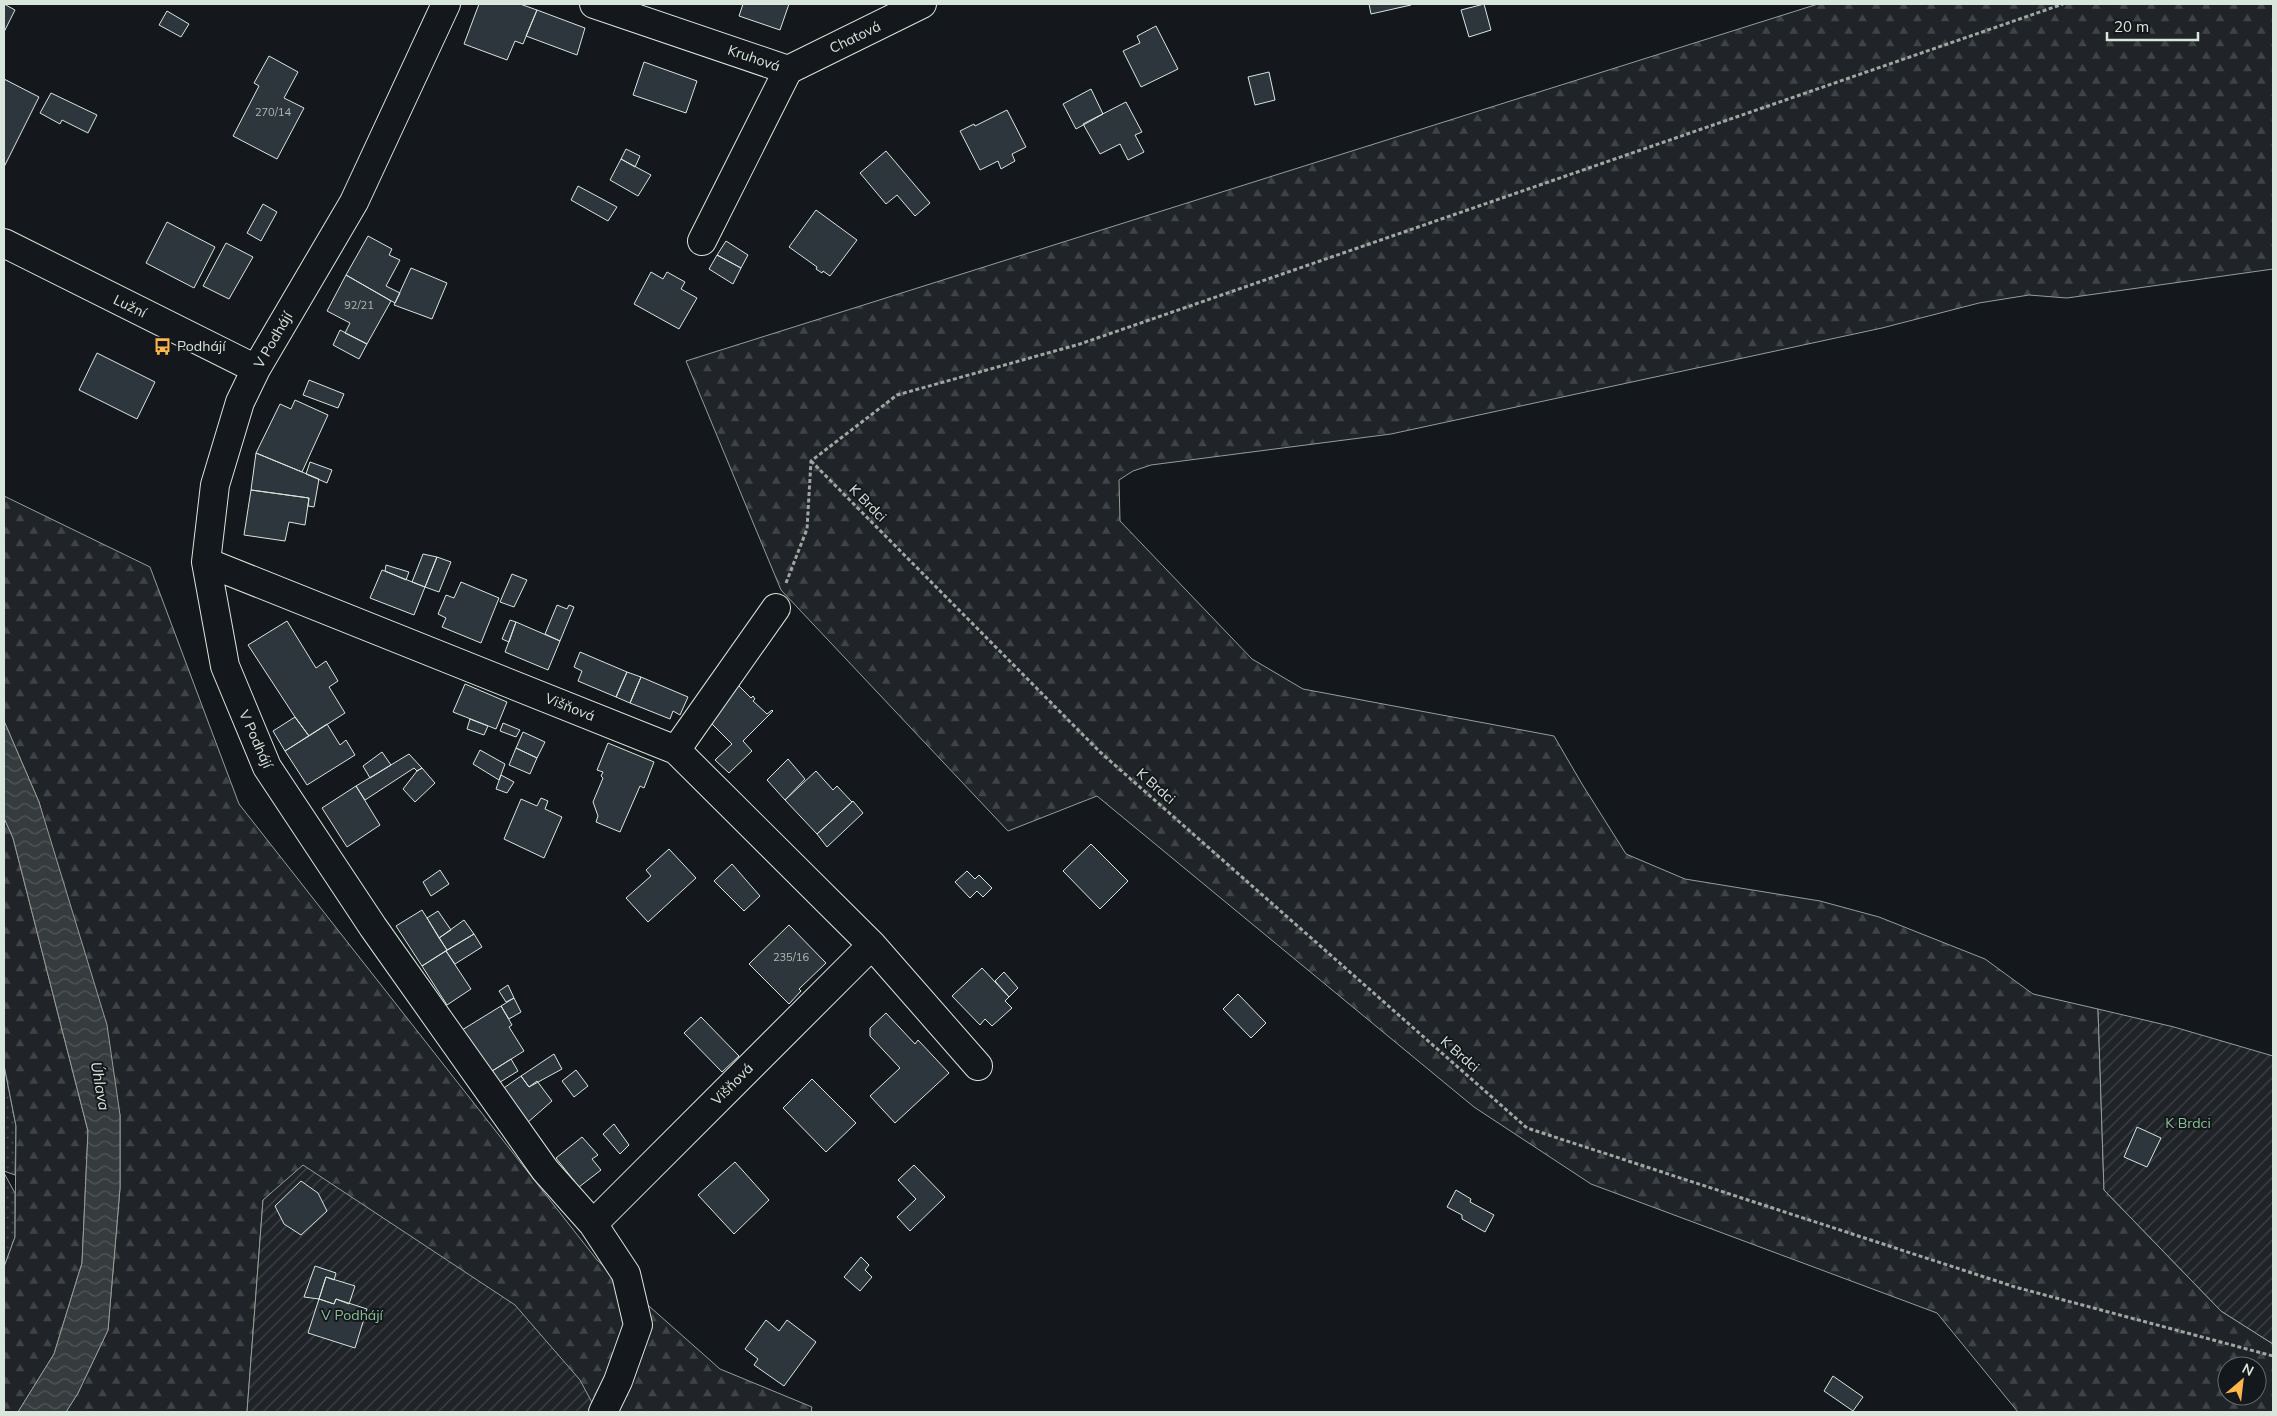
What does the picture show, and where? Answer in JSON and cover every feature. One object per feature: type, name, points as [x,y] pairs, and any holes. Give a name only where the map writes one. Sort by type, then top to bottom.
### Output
[{"type":"street","name":"V Podhájí","points":[[446,4],[354,202],[256,369],[240,402],[215,485],[206,562],[225,666],[267,767],[372,927],[545,1170],[593,1224],[626,1274],[638,1325],[618,1381],[603,1412]]},
{"type":"street","name":"Kruhová","points":[[594,4],[788,70],[702,241]]},
{"type":"street","name":"Chatová","points":[[788,70],[922,4]]},
{"type":"street","name":"Lužní","points":[[4,243],[256,369]]},
{"type":"street","name":"Višňová","points":[[206,562],[676,750],[872,945],[978,1066]]},
{"type":"street","points":[[676,750],[776,608]]},
{"type":"street","name":"Višňová","points":[[593,1224],[872,945]]},
{"type":"path","points":[[776,608],[807,529],[811,461],[897,395],[1080,344],[2063,4]]},
{"type":"path","name":"K Brdci","points":[[811,461],[1100,752],[1527,1128],[2015,1287],[2273,1356]]},
{"type":"green space","points":[[1818,4],[2273,4],[2273,269],[2067,298],[2029,295],[1979,303],[1882,328],[1391,434],[1151,465],[1133,471],[1119,480],[1120,521],[1252,659],[1303,689],[1554,736],[1626,854],[1685,879],[1820,901],[1879,917],[1985,959],[2033,994],[2098,1009],[2104,1190],[2221,1311],[2273,1344],[2273,1412],[2018,1412],[1937,1313],[1591,1184],[1474,1107],[1097,796],[1008,831],[781,590],[686,361]]},
{"type":"green space","points":[[4,496],[150,567],[239,804],[597,1260],[720,1369],[812,1407],[811,1412],[597,1412],[263,1200],[247,1412],[66,1412],[78,1393],[108,1330],[120,1188],[120,1115],[39,802],[4,721]]},
{"type":"green space","points":[[4,818],[13,838],[88,1131],[82,1263],[54,1354],[18,1412],[4,1412],[4,1267],[15,1237],[16,1126],[4,1065]]},
{"type":"green space","name":"K Brdci","points":[[2098,1009],[2174,1027],[2273,1056],[2273,1344],[2221,1311],[2104,1190]]},
{"type":"green space","points":[[4,1065],[16,1126],[15,1175],[4,1171]]},
{"type":"green space","name":"V Podhájí","points":[[303,1165],[515,1305],[580,1380],[597,1412],[247,1412],[263,1200]]},
{"type":"green space","points":[[4,1173],[15,1193],[15,1237],[4,1267]]},
{"type":"water","name":"Úhlava","points":[[4,721],[39,802],[107,1025],[120,1115],[120,1188],[108,1330],[78,1393],[66,1412],[18,1412],[54,1354],[82,1263],[88,1131],[13,838],[4,818]]},
{"type":"building","points":[[4,4],[15,10],[4,32]]},
{"type":"building","points":[[479,4],[520,4],[537,10],[523,44],[515,41],[507,60],[464,44]]},
{"type":"building","points":[[743,4],[789,4],[780,30],[739,16]]},
{"type":"building","points":[[1369,4],[1411,4],[1411,5],[1371,14]]},
{"type":"building","points":[[1484,4],[1491,30],[1469,37],[1461,10]]},
{"type":"building","points":[[537,10],[585,28],[577,55],[526,36]]},
{"type":"building","points":[[167,11],[189,24],[181,37],[159,25]]},
{"type":"building","points":[[1156,26],[1178,69],[1141,87],[1123,51],[1140,43],[1137,36]]},
{"type":"building","points":[[269,56],[298,72],[284,98],[304,108],[277,159],[233,136],[259,86],[254,83]]},
{"type":"building","points":[[644,62],[697,81],[686,113],[633,95]]},
{"type":"building","points":[[1269,72],[1275,100],[1255,105],[1248,77]]},
{"type":"building","points":[[4,79],[39,97],[4,167]]},
{"type":"building","points":[[1091,89],[1103,114],[1076,129],[1063,104]]},
{"type":"building","points":[[51,93],[97,115],[88,133],[62,120],[60,124],[40,113]]},
{"type":"building","points":[[1126,102],[1142,132],[1135,135],[1144,152],[1128,160],[1120,144],[1100,154],[1083,124]]},
{"type":"building","points":[[1007,110],[1026,147],[1012,154],[1015,161],[1001,169],[998,161],[980,170],[960,131],[974,124],[975,126]]},
{"type":"building","points":[[626,149],[640,156],[635,167],[621,159]]},
{"type":"building","points":[[886,151],[930,203],[915,216],[897,195],[886,204],[860,173]]},
{"type":"building","points":[[621,159],[651,175],[638,196],[610,180]]},
{"type":"building","points":[[578,186],[617,207],[608,221],[571,200]]},
{"type":"building","points":[[263,204],[277,212],[261,241],[247,233]]},
{"type":"building","points":[[816,210],[857,240],[830,276],[816,269],[817,267],[789,247]]},
{"type":"building","points":[[167,222],[215,247],[194,288],[146,263]]},
{"type":"building","points":[[368,236],[392,249],[389,255],[400,260],[386,286],[400,293],[395,303],[346,275]]},
{"type":"building","points":[[726,241],[748,255],[741,268],[717,255]]},
{"type":"building","points":[[226,243],[253,257],[229,299],[203,286]]},
{"type":"building","points":[[717,255],[741,268],[733,284],[709,269]]},
{"type":"building","points":[[411,268],[447,283],[432,319],[394,305]]},
{"type":"building","points":[[651,272],[663,279],[667,272],[685,282],[681,289],[697,298],[679,329],[634,304]]},
{"type":"building","points":[[346,275],[391,301],[367,344],[345,333],[350,323],[327,311]]},
{"type":"building","points":[[340,330],[367,344],[359,359],[333,345]]},
{"type":"building","points":[[97,353],[155,382],[137,419],[79,390]]},
{"type":"building","points":[[309,380],[344,394],[338,408],[303,395]]},
{"type":"building","points":[[295,400],[328,415],[302,472],[256,453],[280,404],[291,409]]},
{"type":"building","points":[[256,453],[319,479],[314,507],[308,506],[309,498],[251,490]]},
{"type":"building","points":[[310,462],[332,470],[327,483],[306,474]]},
{"type":"building","points":[[251,490],[309,498],[305,525],[289,522],[285,541],[244,535]]},
{"type":"building","points":[[423,554],[437,557],[425,587],[412,582]]},
{"type":"building","points":[[437,557],[451,562],[439,592],[425,587]]},
{"type":"building","points":[[386,565],[409,572],[406,580],[385,571]]},
{"type":"building","points":[[382,570],[425,587],[414,615],[370,598]]},
{"type":"building","points":[[512,574],[527,580],[514,607],[500,602]]},
{"type":"building","points":[[461,582],[499,598],[481,643],[442,627],[446,618],[438,614],[446,595],[454,598]]},
{"type":"building","points":[[557,605],[567,609],[569,605],[574,607],[560,641],[545,634]]},
{"type":"building","points":[[510,620],[516,622],[509,642],[502,639]]},
{"type":"building","points":[[287,621],[316,668],[326,661],[338,681],[329,687],[345,713],[309,736],[248,645]]},
{"type":"building","points":[[516,622],[560,641],[548,670],[505,652]]},
{"type":"building","points":[[580,652],[627,672],[616,697],[578,681],[582,671],[574,667]]},
{"type":"building","points":[[627,672],[641,677],[630,703],[616,697]]},
{"type":"building","points":[[641,677],[688,697],[680,715],[673,711],[670,719],[630,703]]},
{"type":"building","points":[[736,683],[751,698],[753,696],[755,699],[753,701],[767,714],[773,711],[743,741],[752,751],[729,773],[715,760],[732,744],[709,721]]},
{"type":"building","points":[[465,684],[507,702],[496,729],[453,712]]},
{"type":"building","points":[[295,717],[309,736],[285,751],[273,731]]},
{"type":"building","points":[[470,719],[488,726],[484,735],[467,729]]},
{"type":"building","points":[[503,723],[520,730],[516,737],[500,731]]},
{"type":"building","points":[[327,724],[340,745],[346,740],[355,755],[307,785],[285,751]]},
{"type":"building","points":[[523,732],[545,742],[537,758],[516,748]]},
{"type":"building","points":[[608,743],[654,762],[644,788],[640,786],[620,832],[596,822],[598,816],[593,802],[603,778],[601,776],[603,772],[597,770]]},
{"type":"building","points":[[516,748],[537,758],[530,774],[509,765]]},
{"type":"building","points":[[480,750],[505,764],[499,780],[473,764]]},
{"type":"building","points":[[382,752],[391,765],[370,778],[363,766]]},
{"type":"building","points":[[409,754],[422,768],[417,771],[414,768],[365,800],[356,786]]},
{"type":"building","points":[[788,759],[805,779],[785,800],[767,780]]},
{"type":"building","points":[[422,768],[435,783],[415,802],[403,789],[417,771]]},
{"type":"building","points":[[816,771],[833,790],[837,786],[852,802],[817,834],[785,800]]},
{"type":"building","points":[[501,775],[514,782],[507,793],[496,789]]},
{"type":"building","points":[[356,786],[380,825],[347,847],[322,808]]},
{"type":"building","points":[[541,798],[548,801],[545,809],[562,817],[544,858],[504,839],[521,799],[537,806]]},
{"type":"building","points":[[853,801],[863,813],[827,847],[817,834]]},
{"type":"building","points":[[1091,844],[1128,881],[1100,909],[1063,871]]},
{"type":"building","points":[[669,849],[696,878],[648,922],[626,898],[651,876],[646,870]]},
{"type":"building","points":[[732,864],[760,896],[744,911],[714,881]]},
{"type":"building","points":[[440,870],[449,884],[431,896],[423,882]]},
{"type":"building","points":[[967,871],[975,879],[979,875],[992,888],[983,897],[977,891],[970,898],[955,882]]},
{"type":"building","points":[[422,910],[447,950],[422,966],[396,926]]},
{"type":"building","points":[[438,911],[451,930],[439,938],[427,918]]},
{"type":"building","points":[[464,920],[474,934],[447,950],[439,938]]},
{"type":"building","points":[[789,925],[826,963],[799,989],[801,991],[789,1004],[749,964]]},
{"type":"building","points":[[474,934],[482,947],[455,964],[446,951]]},
{"type":"building","points":[[446,951],[471,989],[447,1005],[422,966]]},
{"type":"building","points":[[982,968],[1009,997],[1005,1001],[1012,1008],[992,1026],[985,1019],[980,1025],[952,996]]},
{"type":"building","points":[[1004,972],[1018,988],[1009,997],[995,981]]},
{"type":"building","points":[[508,985],[514,998],[506,1002],[499,991]]},
{"type":"building","points":[[1238,994],[1266,1023],[1251,1038],[1223,1009]]},
{"type":"building","points":[[514,998],[521,1012],[509,1019],[501,1006]]},
{"type":"building","points":[[501,1006],[512,1025],[509,1027],[524,1051],[489,1073],[462,1030]]},
{"type":"building","points":[[886,1013],[915,1044],[918,1040],[949,1073],[895,1123],[870,1096],[900,1068],[870,1036],[870,1028]]},
{"type":"building","points":[[701,1017],[739,1056],[722,1072],[684,1033]]},
{"type":"building","points":[[554,1054],[562,1069],[529,1087],[521,1076]]},
{"type":"building","points":[[511,1059],[518,1071],[497,1084],[489,1073]]},
{"type":"building","points":[[576,1070],[588,1086],[574,1097],[562,1081]]},
{"type":"building","points":[[521,1076],[529,1087],[537,1081],[552,1101],[527,1123],[501,1090]]},
{"type":"building","points":[[812,1079],[856,1123],[826,1152],[783,1108]]},
{"type":"building","points":[[614,1124],[629,1145],[620,1154],[603,1134]]},
{"type":"building","points":[[2137,1127],[2161,1138],[2147,1167],[2124,1157]]},
{"type":"building","points":[[582,1137],[598,1155],[592,1159],[601,1170],[579,1187],[556,1158]]},
{"type":"building","points":[[735,1162],[769,1200],[734,1234],[698,1195]]},
{"type":"building","points":[[914,1165],[945,1197],[910,1231],[897,1217],[916,1199],[898,1180]]},
{"type":"building","points":[[301,1181],[318,1193],[327,1211],[301,1235],[284,1224],[275,1206]]},
{"type":"building","points":[[1456,1190],[1471,1199],[1470,1202],[1494,1215],[1485,1232],[1462,1219],[1462,1215],[1447,1207]]},
{"type":"building","points":[[861,1257],[869,1265],[865,1270],[872,1277],[860,1291],[844,1277]]},
{"type":"building","points":[[315,1266],[336,1273],[334,1280],[326,1277],[319,1299],[304,1297]]},
{"type":"building","points":[[326,1277],[355,1286],[349,1304],[336,1299],[334,1304],[319,1299]]},
{"type":"building","points":[[319,1299],[334,1304],[336,1299],[367,1309],[355,1348],[308,1333]]},
{"type":"building","points":[[766,1320],[779,1331],[787,1320],[816,1342],[784,1386],[754,1365],[758,1359],[745,1349]]},
{"type":"building","points":[[1833,1376],[1863,1397],[1853,1411],[1824,1391]]},
{"type":"place","name":"Podhájí","points":[[163,346]]}]
